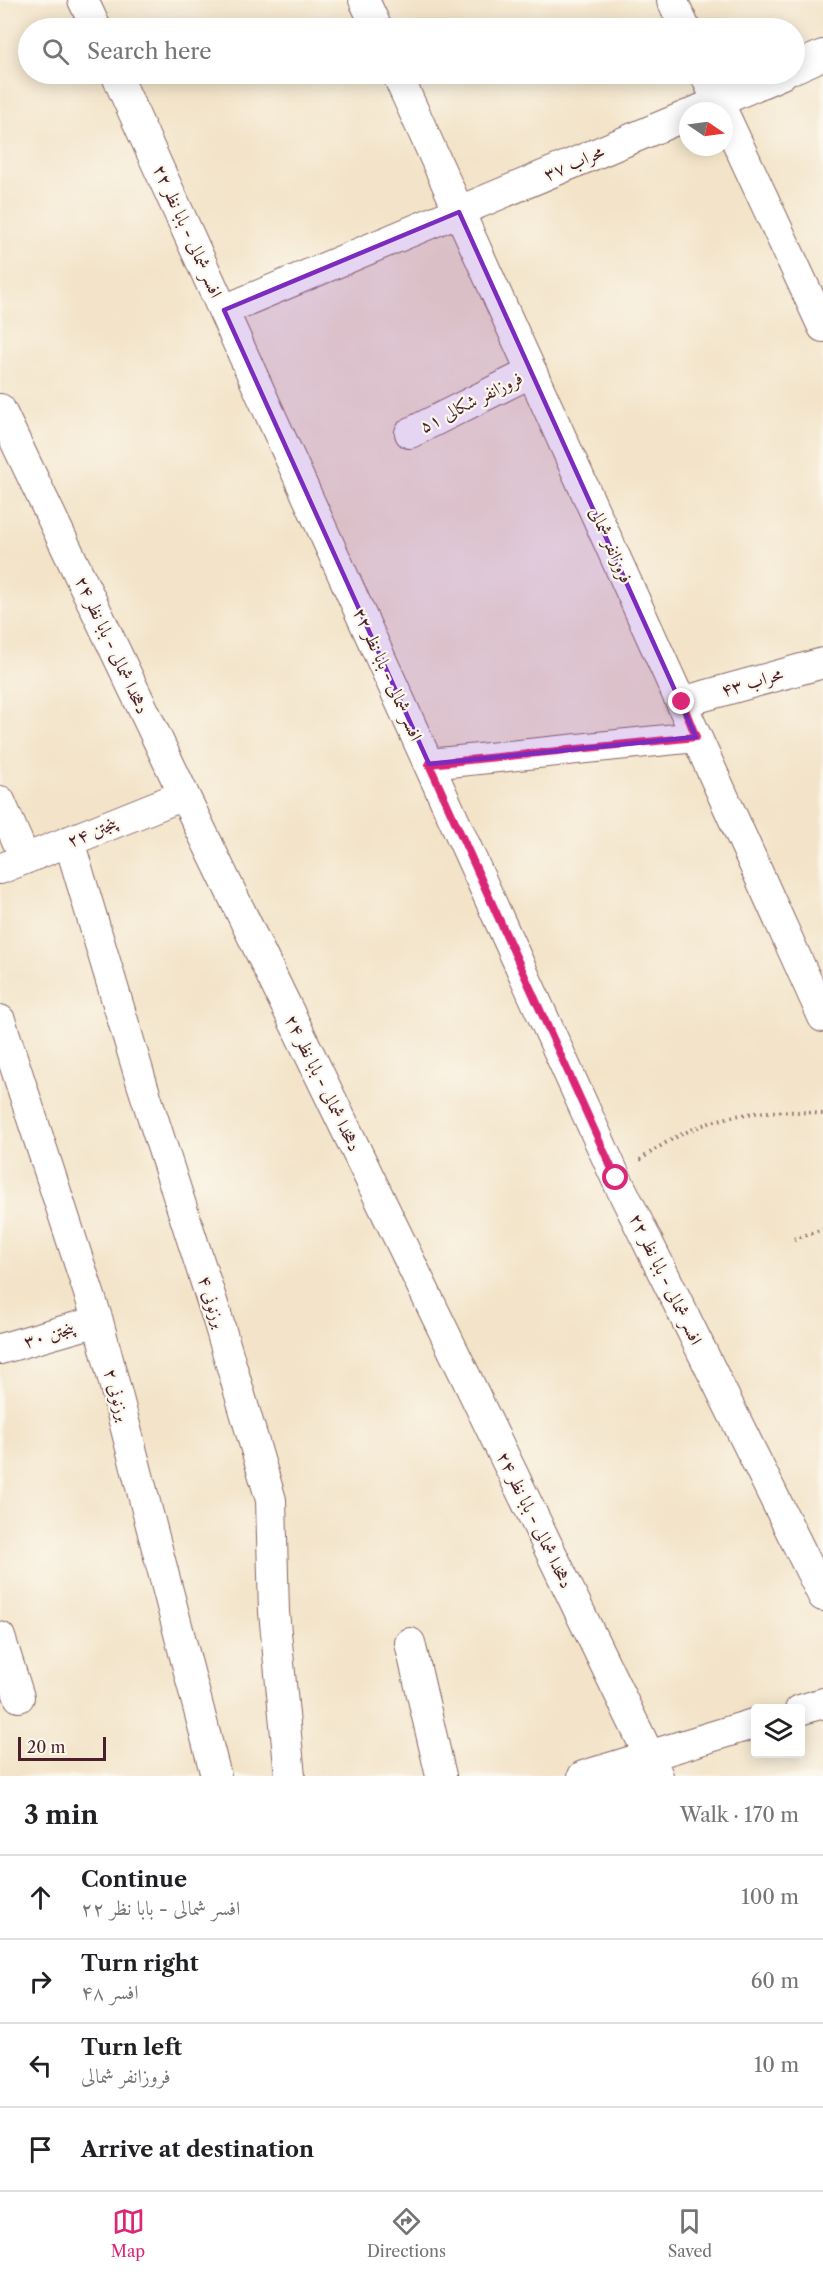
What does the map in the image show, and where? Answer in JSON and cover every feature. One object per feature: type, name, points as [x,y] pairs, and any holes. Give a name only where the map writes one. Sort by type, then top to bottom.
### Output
[{"type":"street","points":[[83,0],[91,18]]},
{"type":"street","points":[[364,0],[372,18]]},
{"type":"street","points":[[672,0],[680,18]]},
{"type":"street","points":[[805,63],[823,55]]},
{"type":"street","name":"افسر شمالی - بابا نظر ۲۲","points":[[121,84],[616,1178],[823,1596]]},
{"type":"street","name":"فروزانفر شمالی","points":[[401,84],[823,1017]]},
{"type":"street","points":[[708,84],[714,102]]},
{"type":"street","points":[[731,102],[764,84]]},
{"type":"street","name":"محراب ۳۷","points":[[224,310],[679,119]]},
{"type":"street","points":[[733,144],[823,327]]},
{"type":"street","name":"فروزانفر شکالی ۵۱","points":[[410,433],[532,372]]},
{"type":"street","name":"دهخدا شمالی - بابا نظر ۲۴","points":[[0,410],[653,1765]]},
{"type":"street","name":"محراب ۴۳","points":[[682,702],[823,663]]},
{"type":"street","points":[[429,764],[696,737]]},
{"type":"street","name":"پنجتن ۲۴","points":[[12,864],[184,795]]},
{"type":"street","points":[[0,801],[12,864]]},
{"type":"street","name":"برزنونی ۴","points":[[69,841],[142,1084],[217,1317],[271,1500],[274,1612],[290,1776]]},
{"type":"street","name":"برزنونی ۲","points":[[0,1022],[98,1321],[216,1776]]},
{"type":"street","name":"پنجتن ۳۰","points":[[0,1349],[98,1321]]},
{"type":"street","points":[[0,1637],[19,1697]]},
{"type":"street","points":[[410,1643],[441,1776]]},
{"type":"street","points":[[805,1709],[823,1703]]},
{"type":"street","points":[[583,1776],[653,1765],[751,1725]]},
{"type":"path","points":[[616,1178],[661,1145],[708,1122],[745,1113],[791,1110],[823,1114]]},
{"type":"path","points":[[794,1239],[823,1229]]},
{"type":"highlighted area","points":[[459,212],[696,737],[429,764],[224,310]]},
{"type":"route","points":[[616,1178],[429,764],[696,737],[682,702]]}]
